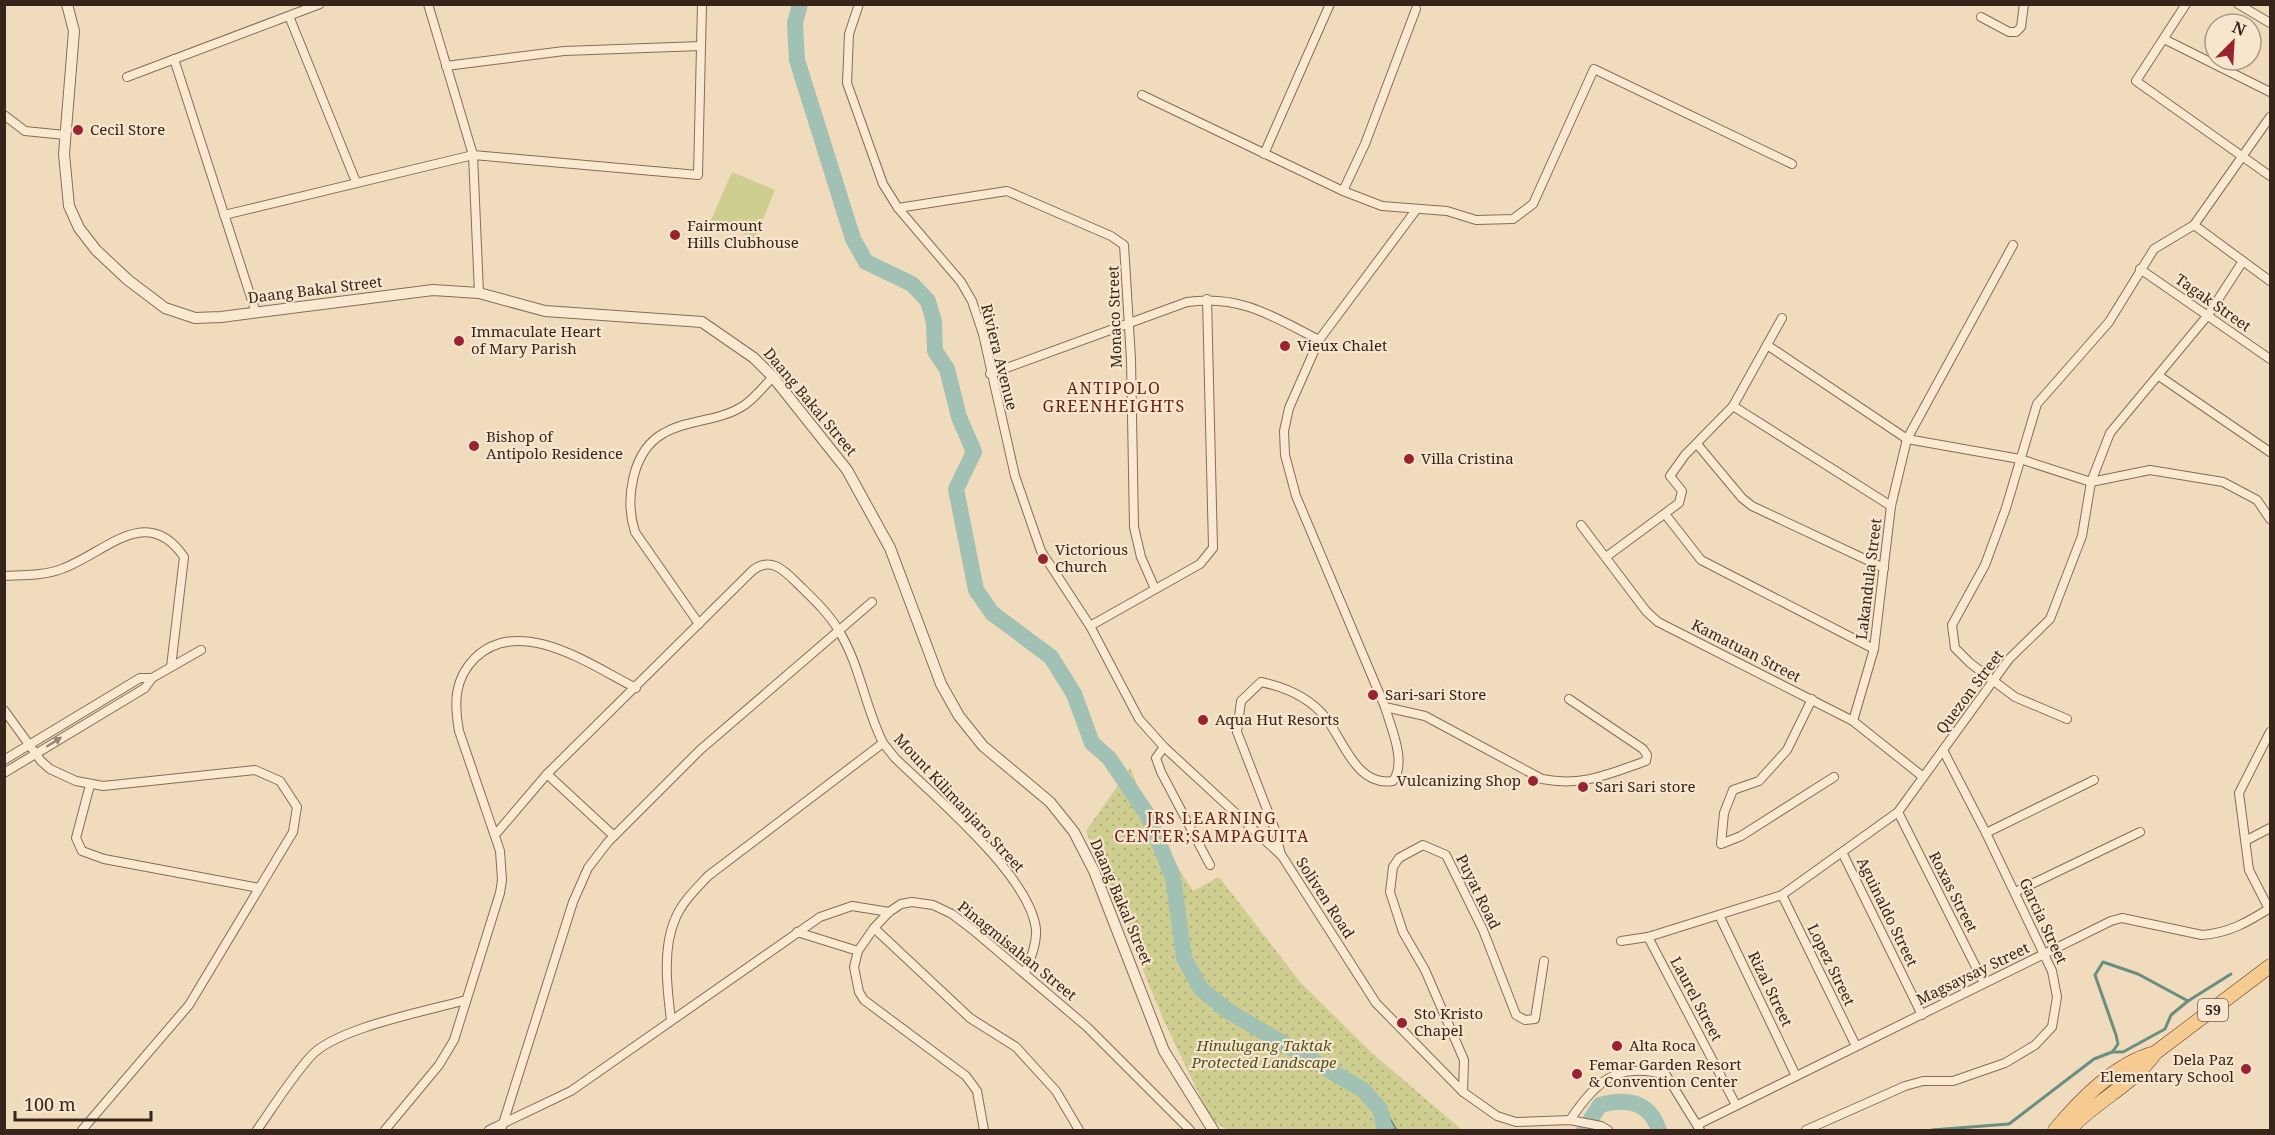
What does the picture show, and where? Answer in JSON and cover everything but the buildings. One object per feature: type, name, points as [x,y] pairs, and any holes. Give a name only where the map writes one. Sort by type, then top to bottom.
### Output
[{"type":"main road","name":"59","points":[[2069,1131],[2095,1104],[2144,1070],[2156,1053],[2271,966]]},
{"type":"main road","name":"59","points":[[2055,1131],[2078,1104],[2135,1058],[2156,1053]]},
{"type":"street","name":"Daang Bakal Street","points":[[67,4],[74,31],[64,154],[69,206],[79,228],[104,257],[165,308],[195,318],[256,313],[433,290],[479,293],[545,311],[702,322],[754,358],[773,377],[847,470],[890,548],[941,684],[960,716],[983,746],[1050,802],[1074,832],[1094,872],[1164,1052],[1213,1131]]},
{"type":"street","points":[[127,77],[320,4]]},
{"type":"street","points":[[428,4],[473,155],[479,293]]},
{"type":"street","points":[[224,215],[473,155],[698,175],[702,4]]},
{"type":"street","name":"Riviera Avenue","points":[[859,4],[849,34],[847,83],[883,184],[898,208],[962,282],[982,334],[1015,476],[1041,551],[1090,626]]},
{"type":"street","points":[[1264,154],[1330,4]]},
{"type":"street","points":[[1980,17],[2009,32],[2016,32],[2021,27],[2024,4]]},
{"type":"street","points":[[2186,4],[2136,81],[2242,158],[2271,176]]},
{"type":"street","points":[[2238,4],[2271,23]]},
{"type":"street","points":[[1343,190],[1365,144],[1416,9]]},
{"type":"street","points":[[290,16],[356,182]]},
{"type":"street","points":[[2164,39],[2271,92]]},
{"type":"street","points":[[446,66],[564,51],[701,46]]},
{"type":"street","points":[[174,60],[256,313]]},
{"type":"street","points":[[1142,95],[1264,154],[1382,206],[1448,211],[1476,220],[1512,219],[1533,204],[1594,69],[1792,164]]},
{"type":"street","points":[[4,115],[25,131],[65,135]]},
{"type":"street","points":[[2067,719],[2015,697],[1993,681],[1955,648],[1953,626],[1985,565],[2006,508],[2037,404],[2109,322],[2140,268],[2154,249],[2194,225],[2271,117]]},
{"type":"street","name":"Monaco Street","points":[[898,208],[1006,191],[1119,240],[1126,251],[1134,526],[1141,557],[1155,589]]},
{"type":"street","points":[[1282,856],[1275,830],[1237,732],[1241,701],[1261,682],[1285,687],[1325,717],[1356,765],[1370,779],[1381,783],[1393,781],[1400,766],[1385,707],[1296,496],[1285,455],[1284,431],[1289,408],[1319,340],[1416,210]]},
{"type":"street","points":[[2194,225],[2271,280]]},
{"type":"street","name":"Lakandula Street","points":[[1853,721],[1874,649],[1891,506],[1907,439],[2013,245]]},
{"type":"street","name":"Quezon Street","points":[[1621,941],[1648,937],[1782,895],[1843,854],[1898,812],[2009,659],[2050,619],[2082,536],[2091,482],[2110,433],[2208,315],[2243,261]]},
{"type":"street","name":"Tagak Street","points":[[2140,268],[2271,359]]},
{"type":"street","points":[[990,374],[1187,302],[1207,299],[1237,301],[1319,340]]},
{"type":"street","points":[[1090,626],[1200,564],[1213,548],[1207,299]]},
{"type":"street","points":[[1606,557],[1680,503],[1682,491],[1670,476],[1733,406],[1782,318]]},
{"type":"street","points":[[1767,345],[1907,439],[2020,459],[2091,482],[2150,470],[2223,482],[2257,500],[2271,519]]},
{"type":"street","points":[[2159,376],[2271,452]]},
{"type":"street","points":[[495,835],[547,774],[699,624],[635,532],[629,515],[634,475],[652,442],[664,433],[719,417],[742,407],[773,377]]},
{"type":"street","points":[[1733,406],[1891,506]]},
{"type":"street","points":[[1697,444],[1742,498],[1752,506],[1884,568]]},
{"type":"street","points":[[1665,514],[1701,560],[1874,649]]},
{"type":"street","name":"Kamatuan Street","points":[[1581,525],[1646,611],[1658,622],[1853,721],[1922,776]]},
{"type":"street","points":[[4,576],[41,574],[61,569],[129,533],[148,531],[161,535],[175,544],[184,557],[171,667]]},
{"type":"street","name":"Mount Kilimanjaro Street","points":[[699,624],[753,570],[766,564],[786,571],[817,603],[839,631],[883,743],[996,857],[1022,891],[1036,930],[1025,973]]},
{"type":"street","points":[[501,1127],[573,902],[588,868],[614,836],[700,750],[872,602]]},
{"type":"street","name":"Soliven Road","points":[[1090,626],[1139,719],[1164,747],[1282,856],[1376,1003],[1463,1092],[1497,1116],[1516,1122],[1573,1121],[1605,1128]]},
{"type":"street","points":[[385,1131],[448,1052],[460,1026],[500,893],[502,865],[495,835],[457,721],[456,696],[459,679],[466,667],[493,646],[522,640],[557,649],[636,688]]},
{"type":"street","points":[[4,773],[145,688],[152,678],[201,650]]},
{"type":"street","points":[[4,760],[141,678],[152,678]]},
{"type":"street","points":[[1385,707],[1425,716],[1542,779],[1563,783],[1587,782],[1646,761],[1647,755],[1643,749],[1569,699]]},
{"type":"street","points":[[1812,699],[1787,750],[1759,781],[1733,790],[1724,813],[1721,844],[1741,836],[1834,777]]},
{"type":"street","points":[[4,710],[28,746],[50,769],[90,785],[126,784],[255,770],[280,781],[297,807],[297,819],[293,832],[189,1005],[82,1131]]},
{"type":"street","points":[[2270,909],[2249,870],[2240,793],[2271,732]]},
{"type":"street","points":[[671,1020],[667,992],[669,941],[676,916],[689,897],[708,876],[883,743]]},
{"type":"street","points":[[1164,747],[1155,758],[1210,865]]},
{"type":"street","name":"Garcia Street","points":[[1806,1131],[1905,1086],[1923,1081],[1953,1081],[2005,1063],[2034,1045],[2052,1027],[2057,997],[2045,954],[1943,750]]},
{"type":"street","points":[[547,774],[614,836]]},
{"type":"street","points":[[1986,833],[2094,780]]},
{"type":"street","points":[[90,785],[76,838],[82,851],[104,859],[259,888]]},
{"type":"street","name":"Roxas Street","points":[[1898,812],[1984,983]]},
{"type":"street","points":[[2247,840],[2271,828]]},
{"type":"street","points":[[2015,892],[2140,832]]},
{"type":"street","name":"Puyat Road","points":[[1463,1092],[1464,1060],[1425,970],[1395,912],[1390,892],[1393,867],[1399,858],[1423,845],[1446,855],[1483,930],[1516,1015],[1525,1020],[1535,1019],[1544,961]]},
{"type":"street","name":"Aguinaldo Street","points":[[1843,854],[1922,1015]]},
{"type":"street","name":"Lopez Street","points":[[1782,895],[1856,1046]]},
{"type":"street","name":"Pinagmisahan Street","points":[[858,951],[874,928],[889,912],[901,904],[912,902],[933,905],[952,914],[1087,1027],[1190,1131]]},
{"type":"street","points":[[489,1131],[571,1090],[820,917],[841,908],[863,906],[889,912]]},
{"type":"street","name":"Magsaysay Street","points":[[1699,1128],[1736,1104],[2111,921],[2122,918],[2202,935],[2229,932],[2270,909]]},
{"type":"street","name":"Rizal Street","points":[[1719,915],[1796,1076]]},
{"type":"street","points":[[874,928],[970,1017],[1016,1047],[1056,1091],[1079,1131]]},
{"type":"street","points":[[798,932],[858,951],[854,967],[859,992],[864,1000],[966,1076],[977,1091],[984,1131]]},
{"type":"street","name":"Laurel Street","points":[[1648,937],[1736,1104]]},
{"type":"street","points":[[256,1131],[311,1055],[324,1045],[361,1030],[466,1000]]},
{"type":"street","points":[[1573,1121],[1582,1102],[1604,1079],[1623,1072],[1646,1069],[1666,1075],[1699,1128]]},
{"type":"green space","points":[[732,172],[775,190],[755,239],[711,220]]},
{"type":"green space","name":"Hinulugang Taktak Protected Landscape","points":[[1130,768],[1163,844],[1193,891],[1219,877],[1301,983],[1371,1052],[1462,1130],[1227,1130],[1211,1119],[1164,1021],[1086,831]]},
{"type":"shaded area","points":[[1363,1090],[1377,1097],[1397,1130],[1378,1130],[1377,1112]]},
{"type":"waterway","points":[[800,4],[795,23],[797,60],[853,239],[866,262],[912,284],[928,301],[934,322],[935,351],[947,369],[959,417],[974,452],[956,489],[976,590],[992,613],[1051,657],[1074,694],[1092,743],[1109,758],[1147,814],[1173,877],[1184,958],[1201,989],[1228,1011],[1363,1090],[1380,1109],[1385,1130]]},
{"type":"waterway","points":[[2113,1051],[2118,1044],[2116,1035],[2095,975],[2103,962],[2138,974],[2188,1001]]},
{"type":"waterway","points":[[1932,1130],[2009,1124],[2094,1059],[2112,1052],[2123,1052],[2165,1029],[2171,1015],[2188,1001],[2231,974]]},
{"type":"waterway","points":[[1584,1130],[1600,1105],[1619,1102],[1636,1104],[1643,1108],[1655,1120],[1659,1130]]},
{"type":"place","name":"Cecil Store","points":[[78,130]]},
{"type":"place","name":"Fairmount Hills Clubhouse","points":[[675,235]]},
{"type":"place","name":"Immaculate Heart of Mary Parish","points":[[459,341]]},
{"type":"place","name":"Vieux Chalet","points":[[1285,346]]},
{"type":"place","name":"Bishop of Antipolo Residence","points":[[474,446]]},
{"type":"place","name":"Villa Cristina","points":[[1409,459]]},
{"type":"place","name":"Victorious Church","points":[[1043,559]]},
{"type":"place","name":"Sari-sari Store","points":[[1373,695]]},
{"type":"place","name":"Aqua Hut Resorts","points":[[1203,720]]},
{"type":"place","name":"Vulcanizing Shop","points":[[1533,781]]},
{"type":"place","name":"Sari Sari store","points":[[1583,787]]},
{"type":"place","name":"Sto Kristo Chapel","points":[[1402,1023]]},
{"type":"place","name":"Alta Roca","points":[[1617,1046]]},
{"type":"place","name":"Dela Paz Elementary School","points":[[2246,1069]]},
{"type":"place","name":"Femar Garden Resort & Convention Center","points":[[1577,1074]]},
{"type":"district","name":"ANTIPOLO GREENHEIGHTS","points":[[1114,397]]},
{"type":"district","name":"JRS LEARNING CENTER;SAMPAGUITA","points":[[1212,827]]}]
